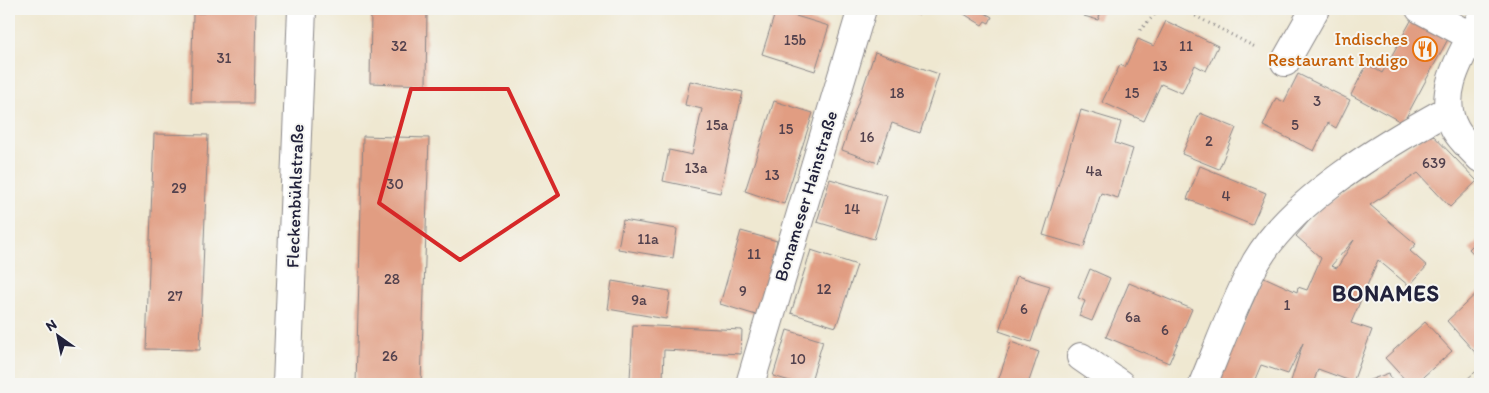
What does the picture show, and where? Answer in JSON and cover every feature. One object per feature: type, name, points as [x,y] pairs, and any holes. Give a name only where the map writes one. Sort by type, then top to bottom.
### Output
[{"type":"street","name":"Fleckenbühlstraße","points":[[287,384],[302,9]]},
{"type":"street","name":"Bonameser Hainstraße","points":[[750,384],[862,9]]},
{"type":"street","points":[[1284,62],[1315,9]]},
{"type":"street","points":[[1420,9],[1476,28],[1448,88],[1448,110],[1455,129],[1480,158]]},
{"type":"street","points":[[1203,384],[1242,290],[1257,260],[1300,208],[1326,187],[1412,129],[1448,110]]},
{"type":"street","points":[[1081,357],[1120,384]]},
{"type":"path","points":[[1140,30],[1160,9]]},
{"type":"path","points":[[1182,9],[1284,62]]},
{"type":"highlighted area","points":[[411,89],[508,89],[558,195],[460,260],[379,203]]},
{"type":"building","points":[[205,9],[256,9],[254,103],[191,103],[193,13],[205,13]]},
{"type":"building","points":[[371,9],[427,9],[426,85],[370,83]]},
{"type":"building","points":[[910,9],[923,9],[919,15]]},
{"type":"building","points":[[956,9],[978,9],[992,17],[989,23],[985,21],[982,25]]},
{"type":"building","points":[[1087,9],[1102,9],[1098,20],[1084,16]]},
{"type":"building","points":[[776,10],[829,26],[815,71],[762,54]]},
{"type":"building","points":[[1412,19],[1448,39],[1403,123],[1351,95],[1367,64],[1382,73]]},
{"type":"building","points":[[1166,21],[1218,46],[1206,71],[1195,65],[1182,93],[1161,84],[1144,121],[1102,102],[1120,65],[1125,67],[1138,39],[1154,46]]},
{"type":"building","points":[[875,52],[939,74],[920,133],[892,123],[878,163],[842,150]]},
{"type":"building","points":[[1298,74],[1350,100],[1336,128],[1328,123],[1314,151],[1263,126],[1276,98],[1284,102]]},
{"type":"building","points":[[690,81],[743,92],[720,193],[663,181],[669,150],[692,155],[702,109],[685,105]]},
{"type":"building","points":[[774,101],[813,113],[784,204],[745,191]]},
{"type":"building","points":[[1081,110],[1121,122],[1115,143],[1133,149],[1118,198],[1101,193],[1084,247],[1043,235]]},
{"type":"building","points":[[1200,113],[1236,128],[1219,169],[1182,154]]},
{"type":"building","points":[[1430,132],[1477,181],[1450,207],[1418,173],[1370,205],[1416,244],[1410,251],[1427,266],[1409,286],[1378,260],[1351,323],[1372,330],[1353,382],[1318,369],[1313,384],[1290,384],[1303,343],[1288,374],[1261,365],[1253,384],[1217,384],[1264,277],[1297,292],[1298,287],[1307,290],[1321,258],[1296,236],[1319,209]],"holes":[[[1354,240],[1337,268],[1331,266]]]},
{"type":"building","points":[[154,134],[208,135],[200,350],[146,349]]},
{"type":"building","points":[[363,136],[429,138],[421,384],[356,384]]},
{"type":"building","points":[[1200,166],[1266,193],[1252,225],[1187,199]]},
{"type":"building","points":[[830,179],[887,196],[874,239],[817,222]]},
{"type":"building","points":[[623,220],[677,229],[673,258],[618,249]]},
{"type":"building","points":[[741,231],[777,241],[756,315],[720,304]]},
{"type":"building","points":[[1480,238],[1480,261],[1469,249]]},
{"type":"building","points":[[811,250],[857,265],[836,327],[791,313]]},
{"type":"building","points":[[1090,269],[1110,278],[1092,321],[1079,316],[1085,301],[1078,298]]},
{"type":"building","points":[[1017,276],[1050,286],[1031,342],[999,331]]},
{"type":"building","points":[[612,281],[670,291],[666,319],[608,309]]},
{"type":"building","points":[[1129,283],[1192,309],[1169,363],[1106,337]]},
{"type":"building","points":[[1480,290],[1480,358],[1447,321]]},
{"type":"building","points":[[1425,322],[1452,351],[1415,384],[1409,384],[1385,358]]},
{"type":"building","points":[[633,325],[742,330],[741,354],[664,350],[663,380],[630,379]]},
{"type":"building","points":[[787,330],[823,341],[810,384],[800,384],[773,376]]},
{"type":"building","points":[[1011,342],[1039,352],[1028,384],[997,384]]},
{"type":"building","points":[[1480,368],[1480,384],[1461,384]]},
{"type":"building","points":[[1389,373],[1393,384],[1359,384]]},
{"type":"building","points":[[153,381],[213,383],[213,384],[153,384]]},
{"type":"place","name":"Indisches Restaurant Indigo","points":[[1425,49]]},
{"type":"district","name":"BONAMES","points":[[1386,293]]}]
